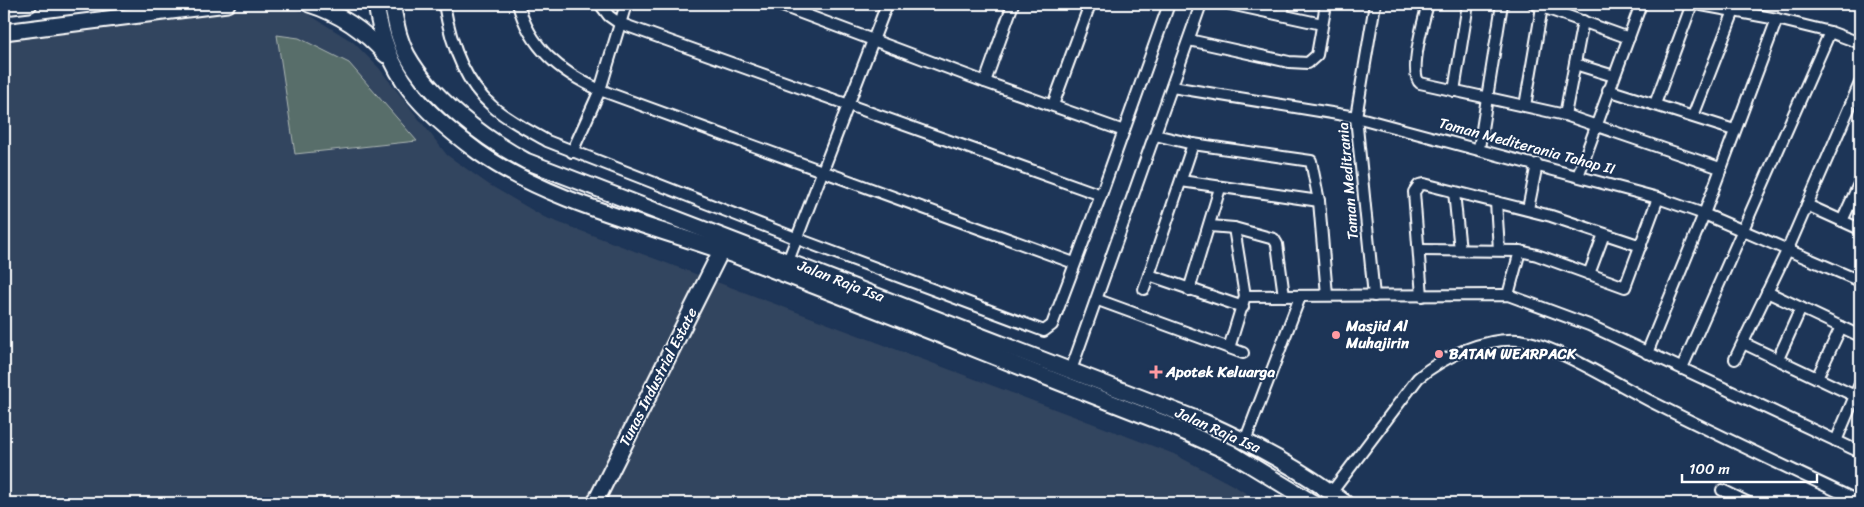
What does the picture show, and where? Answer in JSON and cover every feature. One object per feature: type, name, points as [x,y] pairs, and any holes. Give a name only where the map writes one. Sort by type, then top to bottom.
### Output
[{"type":"main road","points":[[4,7],[29,4]]},
{"type":"main road","points":[[4,32],[227,4]]},
{"type":"main road","points":[[309,4],[326,9],[351,24],[375,42],[390,60]]},
{"type":"main road","name":"Jalan Raja Isa","points":[[376,4],[380,32],[390,60],[400,77],[435,117],[480,153],[500,165],[560,194],[650,228],[724,244],[788,261],[1071,370],[1245,441],[1310,477],[1345,503]]},
{"type":"main road","name":"Jalan Raja Isa","points":[[392,4],[398,33],[407,55],[424,79],[446,102],[488,138],[519,157],[724,244],[1169,425],[1229,452],[1313,503]]},
{"type":"main road","name":"Tunas Industrial Estate","points":[[595,503],[724,244]]},
{"type":"street","points":[[444,4],[452,39],[464,68],[479,93],[508,118],[572,152],[798,240],[1044,330],[1052,325],[1101,195],[1169,4]]},
{"type":"street","points":[[518,4],[530,35],[545,55],[576,79],[600,90],[1074,263]]},
{"type":"street","points":[[600,4],[619,23],[1101,195]]},
{"type":"street","points":[[572,152],[600,90],[626,4]]},
{"type":"street","points":[[778,4],[985,82],[1124,131]]},
{"type":"street","points":[[788,261],[798,240],[887,4]]},
{"type":"street","points":[[985,82],[1013,4]]},
{"type":"street","points":[[1053,105],[1090,4]]},
{"type":"street","points":[[1071,370],[1098,300],[1201,4]]},
{"type":"street","points":[[1230,4],[1247,6],[1322,24]]},
{"type":"street","points":[[1282,15],[1284,4]]},
{"type":"street","points":[[1189,40],[1289,62],[1308,63],[1317,55],[1326,4]]},
{"type":"street","name":"Taman Meditrania","points":[[1374,296],[1356,117],[1375,4]]},
{"type":"street","points":[[1428,4],[1421,28],[1416,78],[1424,84],[1565,115],[1720,168]]},
{"type":"street","points":[[1454,91],[1468,4]]},
{"type":"street","points":[[1479,148],[1502,4]]},
{"type":"street","points":[[1578,176],[1641,4]]},
{"type":"street","points":[[1654,104],[1694,4],[1777,19],[1830,32],[1860,43]]},
{"type":"street","points":[[1525,106],[1538,5],[1629,38]]},
{"type":"street","points":[[1693,116],[1734,11]]},
{"type":"street","points":[[1647,353],[1704,214],[1777,19]]},
{"type":"street","points":[[1565,115],[1583,21]]},
{"type":"street","points":[[1682,368],[1830,32]]},
{"type":"street","points":[[1575,64],[1614,76]]},
{"type":"street","name":"Taman Mediterania Tahap II","points":[[1172,87],[1356,117],[1479,148],[1658,198],[1704,214],[1860,281]]},
{"type":"street","points":[[1735,359],[1787,251],[1859,89]]},
{"type":"street","points":[[1608,90],[1734,130]]},
{"type":"street","points":[[1155,135],[1193,144],[1309,161],[1313,164],[1327,295]]},
{"type":"street","points":[[1144,289],[1193,144]]},
{"type":"street","points":[[1528,209],[1537,164]]},
{"type":"street","points":[[1181,181],[1318,201]]},
{"type":"street","points":[[1842,221],[1860,182]]},
{"type":"street","points":[[1422,296],[1420,250],[1414,192],[1419,185],[1424,184],[1528,209],[1641,246]]},
{"type":"street","points":[[1189,290],[1220,188]]},
{"type":"street","points":[[1454,192],[1460,250]]},
{"type":"street","points":[[1420,250],[1520,250],[1626,287],[1658,198]]},
{"type":"street","points":[[1496,202],[1499,250]]},
{"type":"street","points":[[1807,204],[1860,229]]},
{"type":"street","points":[[1210,226],[1234,228],[1268,236],[1275,240],[1284,296]]},
{"type":"street","points":[[1229,348],[1245,296],[1234,228]]},
{"type":"street","points":[[1589,274],[1604,234]]},
{"type":"street","points":[[1508,296],[1520,250]]},
{"type":"street","points":[[1149,274],[1189,290],[1243,307]]},
{"type":"street","points":[[1767,292],[1860,336]]},
{"type":"street","points":[[1245,296],[1508,296],[1589,325],[1860,452]]},
{"type":"street","points":[[1245,441],[1300,297]]},
{"type":"street","points":[[1098,300],[1244,353]]},
{"type":"street","points":[[1778,359],[1801,308]]},
{"type":"street","points":[[1817,378],[1841,327]]},
{"type":"street","points":[[1331,493],[1418,378],[1430,368],[1478,346],[1518,340],[1556,352],[1692,422],[1860,502]]},
{"type":"street","points":[[1743,343],[1855,396]]},
{"type":"street","points":[[1836,441],[1860,384]]},
{"type":"street","points":[[1722,490],[1749,503]]},
{"type":"shaded area","points":[[284,6],[308,14],[353,42],[379,68],[447,155],[488,184],[544,217],[1174,454],[1236,487],[1261,503],[4,503],[4,39],[184,15]]},
{"type":"green space","points":[[277,35],[299,38],[349,63],[417,141],[295,154]]},
{"type":"place","name":"Masjid Al Muhajirin","points":[[1336,335]]},
{"type":"place","name":"BATAM WEARPACK","points":[[1439,354]]},
{"type":"place","name":"Apotek Keluarga","points":[[1156,372]]}]
